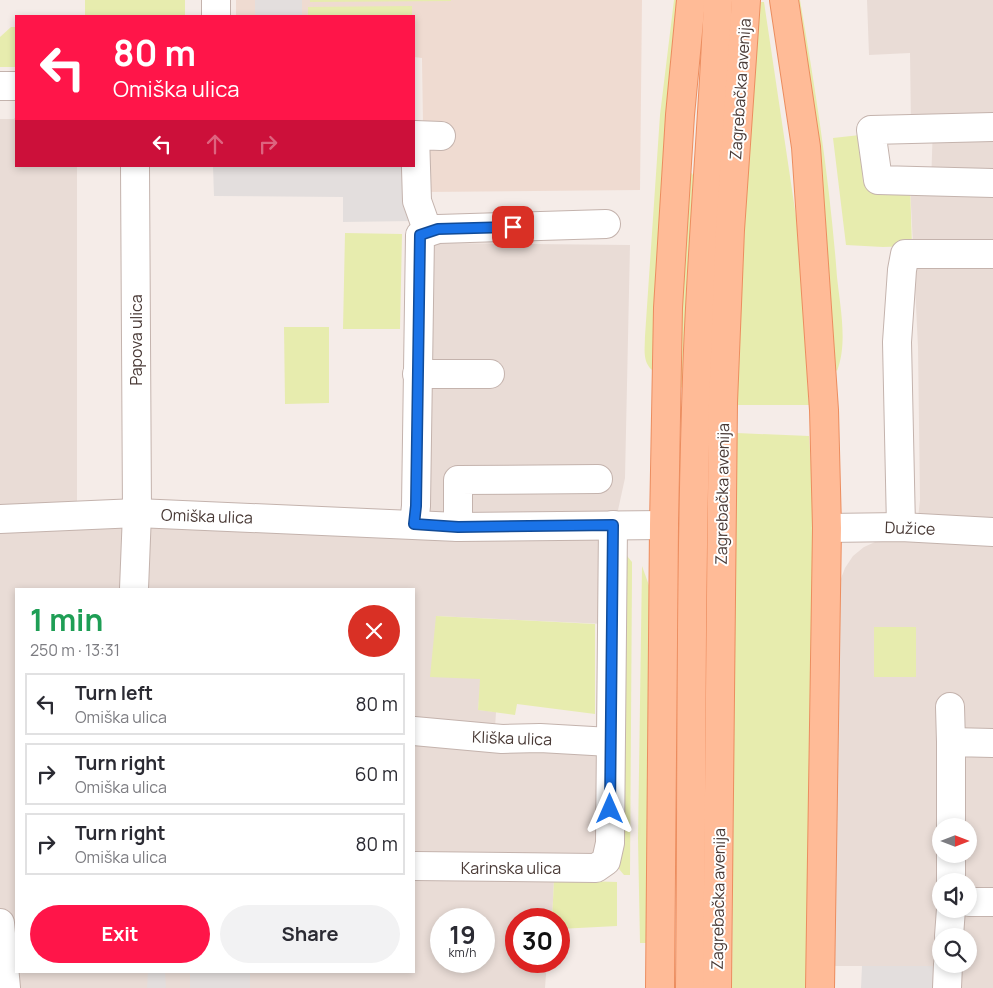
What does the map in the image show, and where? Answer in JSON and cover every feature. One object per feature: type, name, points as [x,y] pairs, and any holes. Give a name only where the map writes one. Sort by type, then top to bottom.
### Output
[{"type":"main road","points":[[660,988],[664,525],[670,278],[680,115],[692,0]]},
{"type":"main road","name":"Zagrebačka avenija","points":[[690,988],[693,550],[697,378],[702,244],[715,85],[718,0]]},
{"type":"main road","name":"Zagrebačka avenija","points":[[717,988],[723,393],[730,230],[746,0]]},
{"type":"main road","points":[[784,0],[806,147],[824,410],[827,528],[820,988]]},
{"type":"street","points":[[216,0],[216,15]]},
{"type":"street","points":[[0,86],[15,86]]},
{"type":"street","points":[[993,127],[871,130],[878,180],[993,182]]},
{"type":"street","points":[[428,232],[417,202],[415,134],[441,136]]},
{"type":"street","name":"Papova ulica","points":[[134,588],[137,513],[135,167]]},
{"type":"street","points":[[414,524],[416,506],[420,235],[438,229],[606,224]]},
{"type":"street","points":[[901,527],[897,342],[902,270],[906,254],[993,254]]},
{"type":"street","points":[[417,374],[490,374]]},
{"type":"street","points":[[458,527],[458,480],[598,479]]},
{"type":"street","name":"Omiška ulica","points":[[0,518],[137,513],[458,527],[664,525]]},
{"type":"street","points":[[610,742],[613,525]]},
{"type":"street","name":"Dužice","points":[[827,528],[901,527],[993,532]]},
{"type":"street","points":[[950,706],[951,818]]},
{"type":"street","name":"Kliška ulica","points":[[415,731],[502,739],[540,738],[610,742]]},
{"type":"street","name":"Karinska ulica","points":[[415,866],[596,868],[606,861],[610,843],[610,742]]},
{"type":"street","points":[[951,742],[993,743]]},
{"type":"street","points":[[977,902],[993,902]]},
{"type":"street","points":[[0,922],[6,956],[6,988]]},
{"type":"street","points":[[947,988],[948,973]]},
{"type":"shaded area","points":[[236,0],[642,0],[640,190],[424,192],[422,58],[415,57],[415,15],[236,15]]},
{"type":"shaded area","points":[[255,0],[302,0],[302,15],[255,15]]},
{"type":"shaded area","points":[[867,0],[993,0],[993,521],[918,518],[920,500],[918,347],[910,185],[931,185],[933,124],[911,125],[910,53],[869,55]]},
{"type":"shaded area","points":[[15,118],[15,167],[77,167],[77,522],[424,531],[422,254],[435,243],[630,245],[625,478],[607,561],[605,624],[436,616],[481,679],[478,710],[496,712],[494,744],[594,755],[601,759],[597,853],[554,880],[553,908],[505,908],[505,973],[546,973],[545,988],[0,988],[0,119]]},
{"type":"shaded area","points":[[213,167],[412,167],[412,221],[343,222],[343,197],[214,196]]},
{"type":"shaded area","points":[[888,540],[993,544],[993,728],[944,728],[942,818],[932,818],[932,863],[941,863],[941,873],[932,873],[932,918],[940,918],[940,928],[932,928],[932,966],[835,966],[840,581],[845,568],[853,556],[864,547],[875,542]]},
{"type":"shaded area","points":[[961,756],[993,756],[993,894],[977,894],[977,873],[959,873],[959,863],[978,862],[978,818],[960,818]]},
{"type":"shaded area","points":[[977,911],[993,911],[993,988],[955,988],[956,973],[977,973],[977,928],[957,928],[958,918],[977,918]]},
{"type":"shaded area","points":[[862,966],[932,966],[932,973],[939,973],[940,988],[861,988]]},
{"type":"shaded area","points":[[148,973],[165,973],[166,988],[147,988]]},
{"type":"shaded area","points":[[190,973],[250,973],[250,988],[190,988]]},
{"type":"green space","points":[[85,0],[185,0],[185,15],[85,15]]},
{"type":"green space","points":[[310,0],[451,0],[451,1],[310,2]]},
{"type":"green space","points":[[674,0],[682,0],[658,240],[652,370],[645,358],[645,336],[660,115]]},
{"type":"green space","points":[[792,0],[800,0],[817,103],[831,207],[843,337],[837,371],[835,369],[822,209]]},
{"type":"green space","points":[[756,2],[764,2],[798,230],[809,405],[736,405]]},
{"type":"green space","points":[[412,6],[412,15],[308,15],[308,7]]},
{"type":"green space","points":[[11,27],[15,27],[15,67],[0,67],[0,37]]},
{"type":"green space","points":[[860,135],[863,182],[877,187],[910,185],[912,246],[846,245],[833,138]]},
{"type":"green space","points":[[692,173],[694,178],[684,388],[679,387],[681,312],[690,174]]},
{"type":"green space","points":[[345,233],[402,234],[400,329],[343,329]]},
{"type":"green space","points":[[284,327],[329,327],[329,403],[285,404]]},
{"type":"green space","points":[[737,433],[809,436],[813,493],[808,988],[732,988],[735,612],[734,482]]},
{"type":"green space","points":[[627,556],[632,562],[630,875],[624,875],[619,869],[618,807],[624,557]]},
{"type":"green space","points":[[642,566],[651,591],[647,943],[640,943],[638,839]]},
{"type":"green space","points":[[436,616],[595,624],[595,714],[517,704],[515,715],[478,710],[480,679],[430,677]]},
{"type":"green space","points":[[874,627],[916,627],[916,677],[874,677]]},
{"type":"green space","points":[[554,880],[617,882],[617,926],[570,928],[570,908],[553,908]]},
{"type":"route","points":[[513,227],[438,229],[420,235],[416,506],[414,524],[458,527],[613,525],[610,809]]}]
